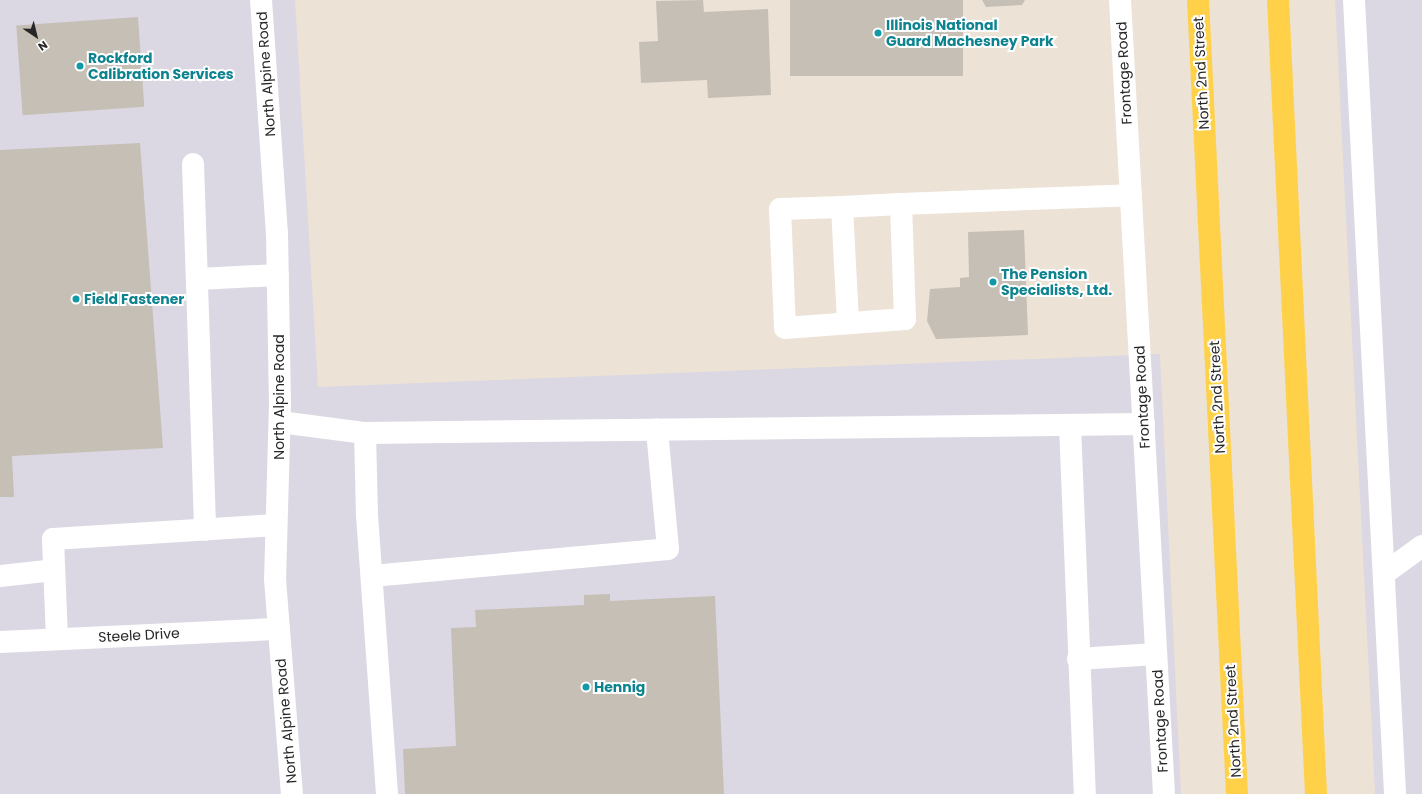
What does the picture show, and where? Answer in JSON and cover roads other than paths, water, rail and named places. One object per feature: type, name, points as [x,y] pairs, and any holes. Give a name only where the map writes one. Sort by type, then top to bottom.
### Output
[{"type":"main road","name":"North 2nd Street","points":[[1198,0],[1237,794]]},
{"type":"main road","points":[[1278,0],[1316,794]]},
{"type":"street","name":"North Alpine Road","points":[[261,0],[278,275],[280,422],[275,579],[292,794]]},
{"type":"street","name":"Frontage Road","points":[[1120,0],[1164,794]]},
{"type":"street","points":[[1354,0],[1385,573],[1395,794]]},
{"type":"street","points":[[193,164],[198,279],[205,530]]},
{"type":"street","points":[[901,204],[905,319],[785,328],[780,209],[842,207],[901,204],[1131,195]]},
{"type":"street","points":[[842,207],[848,323]]},
{"type":"street","points":[[198,279],[278,275]]},
{"type":"street","points":[[280,422],[365,433],[1144,424]]},
{"type":"street","points":[[1070,425],[1078,659],[1085,794]]},
{"type":"street","points":[[372,576],[668,549],[657,430]]},
{"type":"street","points":[[365,433],[367,515],[387,794]]},
{"type":"street","points":[[57,639],[53,539],[276,525]]},
{"type":"street","points":[[1385,573],[1422,546]]},
{"type":"street","points":[[0,576],[54,570]]},
{"type":"street","name":"Steele Drive","points":[[0,642],[278,628]]},
{"type":"street","points":[[1078,659],[1156,654]]},
{"type":"place","name":"Illinois National Guard Machesney Park","points":[[878,33]]},
{"type":"place","name":"Rockford Calibration Services","points":[[80,66]]},
{"type":"place","name":"The Pension Specialists, Ltd.","points":[[993,282]]},
{"type":"place","name":"Field Fastener","points":[[76,299]]},
{"type":"place","name":"Hennig","points":[[586,687]]}]
